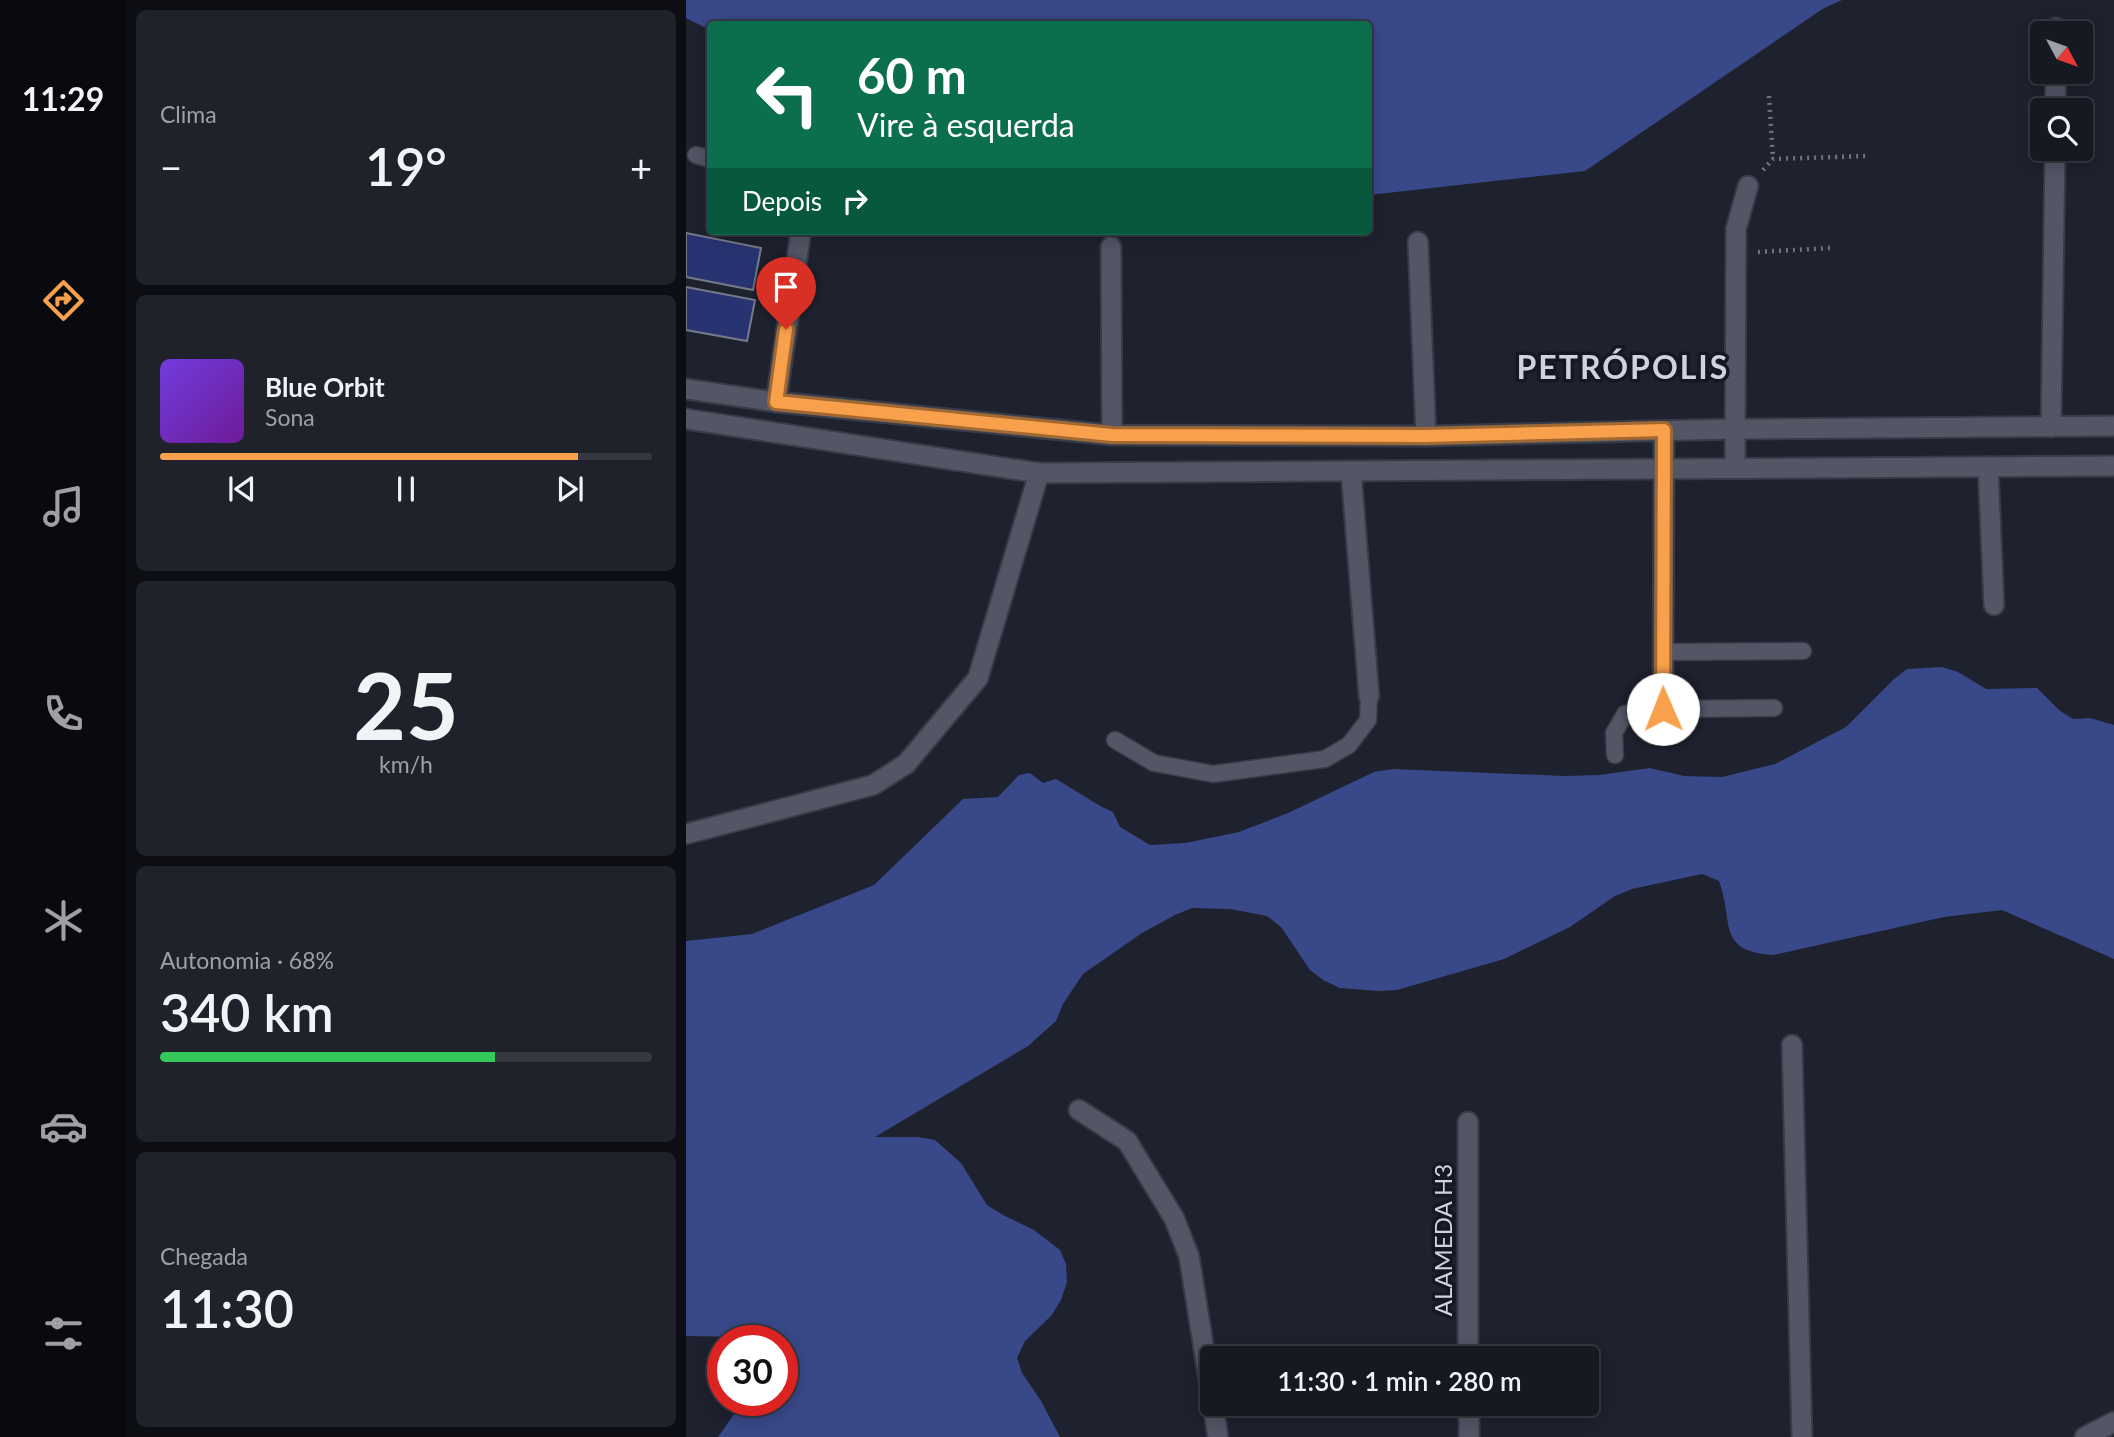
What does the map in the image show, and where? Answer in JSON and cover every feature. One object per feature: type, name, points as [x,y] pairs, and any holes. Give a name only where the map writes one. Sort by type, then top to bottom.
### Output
[{"type":"street","points":[[2051,427],[2055,161]]},
{"type":"street","points":[[1735,467],[1736,229],[1748,186]]},
{"type":"street","points":[[776,402],[800,235]]},
{"type":"street","points":[[1418,242],[1426,436]]},
{"type":"street","points":[[1111,247],[1112,435]]},
{"type":"street","points":[[686,389],[776,402],[1112,435],[1426,436],[1664,430],[2114,426]]},
{"type":"street","points":[[686,419],[1039,473],[2114,466]]},
{"type":"street","points":[[1663,709],[1664,430]]},
{"type":"street","points":[[1987,467],[1994,606]]},
{"type":"street","points":[[1351,471],[1370,696]]},
{"type":"street","points":[[686,834],[873,785],[906,764],[978,678],[1039,473]]},
{"type":"street","points":[[1792,1045],[1802,1437]]},
{"type":"street","points":[[1079,1110],[1127,1141],[1174,1218],[1189,1256],[1218,1437]]},
{"type":"street","name":"ALAMEDA H3","points":[[1468,1122],[1468,1346]]},
{"type":"street","points":[[1469,1416],[1469,1437]]},
{"type":"street","points":[[2085,1437],[2114,1422]]},
{"type":"lane","points":[[1663,652],[1803,651]]},
{"type":"lane","points":[[1115,740],[1154,763],[1213,774],[1325,759],[1349,745],[1368,720],[1370,696]]},
{"type":"lane","points":[[1615,755],[1614,733],[1625,714],[1663,709],[1774,708]]},
{"type":"path","points":[[1769,96],[1773,159]]},
{"type":"path","points":[[1748,186],[1773,159],[1867,156]]},
{"type":"path","points":[[1736,253],[1830,248]]},
{"type":"shaded area","points":[[686,0],[1842,0],[1824,8],[1585,171],[1372,195],[1372,21],[707,21],[707,28],[686,18]]},
{"type":"shaded area","points":[[1942,667],[1958,672],[1986,689],[2037,688],[2059,710],[2073,719],[2090,718],[2114,725],[2114,959],[2002,910],[1944,917],[1773,955],[1755,952],[1743,948],[1735,941],[1730,932],[1719,881],[1702,874],[1632,889],[1615,896],[1570,927],[1504,959],[1397,990],[1378,991],[1340,988],[1323,980],[1310,970],[1281,927],[1267,916],[1230,909],[1192,908],[1142,933],[1083,974],[1063,1004],[1056,1021],[1028,1046],[875,1137],[918,1137],[935,1140],[961,1163],[987,1205],[1034,1230],[1060,1250],[1066,1264],[1067,1282],[1061,1300],[1051,1316],[1025,1341],[1017,1358],[1022,1373],[1060,1437],[718,1437],[733,1416],[798,1416],[798,1325],[707,1325],[707,1336],[686,1336],[686,941],[752,934],[874,885],[963,799],[998,797],[1019,775],[1030,773],[1043,783],[1056,779],[1113,812],[1120,827],[1150,845],[1185,843],[1239,832],[1288,813],[1374,772],[1393,769],[1564,776],[1599,775],[1650,768],[1684,776],[1722,777],[1775,764],[1846,727],[1907,669]]},
{"type":"building","points":[[686,233],[761,248],[753,290],[686,277]]},
{"type":"building","points":[[686,287],[755,300],[747,341],[686,330]]},
{"type":"district","name":"PETRÓPOLIS","points":[[1623,368]]},
{"type":"route","points":[[786,329],[776,402],[1112,435],[1426,436],[1664,430],[1663,709]]}]
